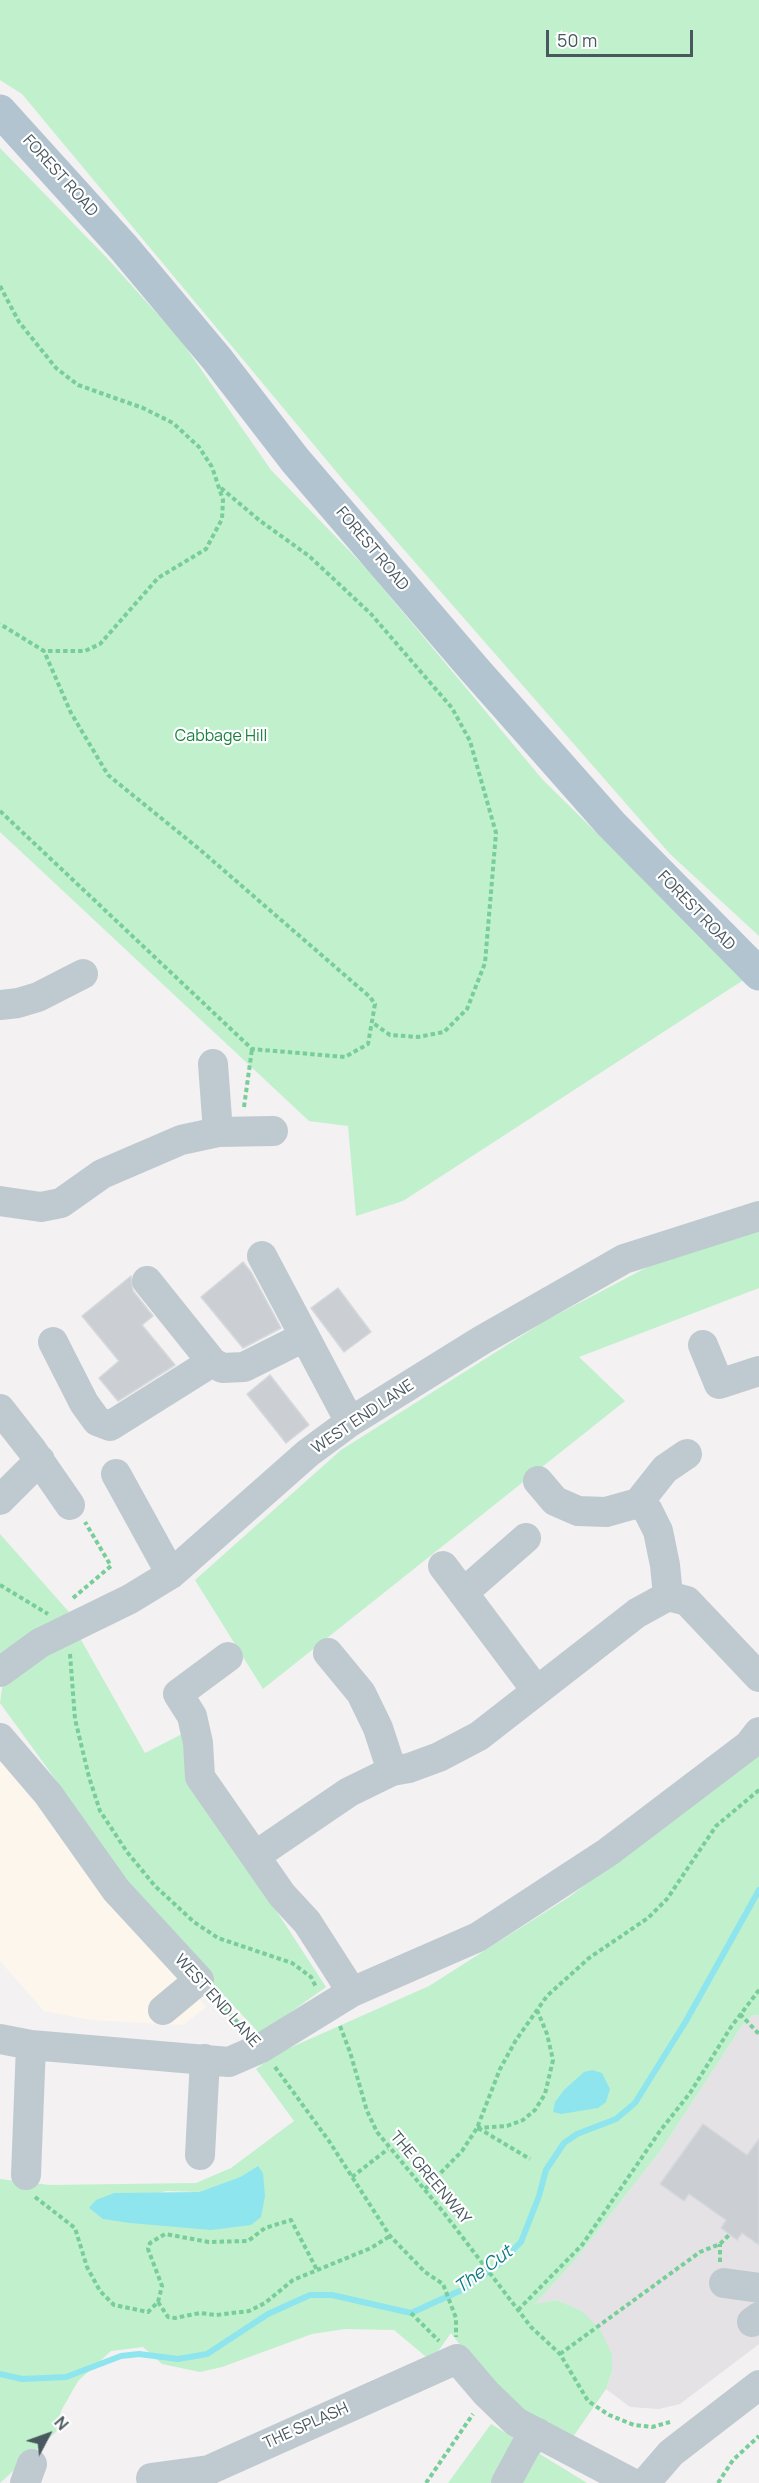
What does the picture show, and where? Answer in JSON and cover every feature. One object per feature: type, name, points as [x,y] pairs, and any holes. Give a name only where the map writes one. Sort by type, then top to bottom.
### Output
[{"type":"main road","name":"FOREST ROAD","points":[[0,111],[124,248],[217,359],[295,460],[481,678],[611,824],[759,974]]},
{"type":"street","points":[[0,1005],[18,1004],[38,997],[83,974]]},
{"type":"street","points":[[213,1064],[226,1132]]},
{"type":"street","points":[[0,1201],[41,1207],[61,1203],[102,1174],[181,1140],[226,1132],[273,1131]]},
{"type":"street","name":"WEST END LANE","points":[[0,1672],[40,1642],[130,1599],[171,1574],[266,1488],[350,1422],[549,1299],[624,1258],[759,1216]]},
{"type":"street","points":[[262,1256],[350,1422]]},
{"type":"street","points":[[147,1281],[212,1362],[222,1368],[237,1369],[304,1337]]},
{"type":"street","points":[[53,1342],[84,1403],[97,1421],[110,1426],[212,1362]]},
{"type":"street","points":[[703,1345],[719,1384],[759,1371]]},
{"type":"street","points":[[0,1409],[40,1460],[70,1505]]},
{"type":"street","points":[[538,1481],[555,1501],[578,1511],[606,1512],[638,1503],[665,1469],[687,1454]]},
{"type":"street","points":[[0,1500],[40,1460]]},
{"type":"street","points":[[116,1474],[171,1574]]},
{"type":"street","points":[[638,1503],[648,1511],[658,1531],[666,1565],[668,1596]]},
{"type":"street","points":[[463,1593],[526,1538]]},
{"type":"street","points":[[443,1566],[536,1690]]},
{"type":"street","points":[[255,1856],[349,1792],[392,1771],[410,1768],[439,1757],[479,1736],[637,1613],[668,1596],[687,1601],[758,1672]]},
{"type":"street","points":[[328,1653],[361,1693],[378,1728],[392,1771]]},
{"type":"street","points":[[228,1657],[178,1694],[192,1716],[198,1743],[200,1777],[282,1895],[307,1922],[339,1999]]},
{"type":"street","points":[[0,2039],[31,2045],[229,2062],[261,2048],[339,1999],[478,1937],[608,1852],[749,1745],[759,1732]]},
{"type":"street","name":"WEST END LANE","points":[[0,1737],[48,1794],[116,1890],[199,1980]]},
{"type":"street","points":[[163,2010],[199,1980]]},
{"type":"street","points":[[26,2175],[31,2045]]},
{"type":"street","points":[[200,2155],[204,2059]]},
{"type":"street","points":[[724,2283],[759,2288]]},
{"type":"street","points":[[457,2359],[486,2393],[516,2422],[632,2483]]},
{"type":"street","name":"THE SPLASH","points":[[151,2478],[209,2470],[457,2359]]},
{"type":"street","points":[[645,2483],[671,2453],[759,2385]]},
{"type":"street","points":[[506,2483],[526,2446],[538,2433]]},
{"type":"path","points":[[0,286],[19,322],[56,368],[78,385],[143,408],[173,423],[199,447],[212,467],[221,488],[222,519],[206,549],[158,578],[100,644],[85,651],[44,651],[0,624]]},
{"type":"path","points":[[221,488],[259,520],[309,556],[371,614],[452,708],[470,741],[496,833],[485,963],[467,1008],[444,1032],[418,1037],[390,1035],[373,1023]]},
{"type":"path","points":[[0,811],[252,1049],[345,1057],[368,1044],[375,1004],[370,997],[198,848],[108,775],[71,713],[44,651]]},
{"type":"path","points":[[226,1132],[246,1101],[252,1049]]},
{"type":"path","points":[[65,1605],[111,1566],[77,1508],[73,1511],[70,1505]]},
{"type":"path","points":[[1,1587],[48,1614],[54,1621]]},
{"type":"path","points":[[48,1614],[57,1606]]},
{"type":"path","name":"THE GREENWAY","points":[[69,1645],[75,1719],[89,1777],[100,1811],[127,1852],[155,1886],[194,1922],[218,1938],[292,1963],[339,1999],[338,2023],[350,2052],[367,2111],[388,2149],[425,2189],[531,2327],[560,2354],[588,2401],[603,2412],[634,2425],[652,2427],[670,2422],[675,2426]]},
{"type":"path","points":[[425,2189],[462,2151],[477,2128],[500,2069],[537,2010],[572,1972],[589,1958],[638,1927],[667,1899],[716,1826],[759,1790]]},
{"type":"path","name":"WEST END LANE","points":[[199,1980],[261,2048],[291,2087],[390,2236],[425,2272],[443,2284],[456,2318],[457,2359]]},
{"type":"path","points":[[518,2310],[582,2245],[660,2131],[690,2093],[759,1990]]},
{"type":"path","points":[[477,2128],[507,2126],[523,2120],[535,2110],[545,2094],[552,2060],[547,2034],[537,2010]]},
{"type":"path","points":[[741,2014],[759,2034]]},
{"type":"path","points":[[477,2128],[530,2159]]},
{"type":"path","points":[[352,2177],[388,2149]]},
{"type":"path","points":[[26,2175],[31,2193],[45,2207],[75,2228],[87,2267],[100,2291],[114,2305],[148,2312],[158,2302],[162,2286],[148,2249],[150,2243],[165,2234],[209,2242],[248,2241],[265,2228],[291,2220],[317,2270]]},
{"type":"path","points":[[560,2354],[700,2252],[720,2244],[730,2234]]},
{"type":"path","points":[[158,2302],[168,2317],[175,2318],[200,2313],[216,2315],[249,2312],[265,2303],[293,2280],[371,2248],[390,2236]]},
{"type":"path","points":[[411,2313],[457,2359]]},
{"type":"path","points":[[426,2483],[486,2393]]},
{"type":"path","points":[[718,2483],[733,2460],[759,2436]]},
{"type":"shaded area","points":[[0,1758],[206,2007],[183,2025],[90,2020],[44,2011],[0,1961]]},
{"type":"shaded area","points":[[759,2015],[759,2344],[680,2404],[659,2409],[630,2407],[606,2389],[612,2373],[582,2311],[557,2300],[534,2305],[575,2260],[661,2150],[742,2026],[752,2016]]},
{"type":"green space","points":[[0,0],[759,0],[759,936],[670,854],[344,481],[22,94],[0,80]]},
{"type":"green space","name":"Cabbage Hill","points":[[0,148],[106,257],[180,339],[271,470],[366,568],[542,779],[745,979],[403,1201],[356,1216],[348,1126],[309,1121],[0,832]]},
{"type":"green space","points":[[759,1231],[759,1288],[579,1357],[625,1401],[263,1689],[195,1580],[341,1450],[545,1321],[657,1262]]},
{"type":"green space","points":[[0,1534],[69,1612],[0,1654]]},
{"type":"green space","points":[[76,1631],[145,1753],[184,1733],[268,1898],[326,1987],[260,2034],[132,1897],[61,1787],[0,1703],[3,1681]]},
{"type":"green space","points":[[759,1754],[759,2015],[752,2016],[742,2026],[661,2150],[575,2260],[535,2304],[557,2300],[582,2311],[601,2331],[612,2355],[612,2372],[606,2389],[573,2437],[516,2409],[472,2361],[451,2333],[431,2361],[394,2330],[345,2329],[312,2334],[222,2367],[200,2372],[162,2364],[143,2347],[111,2351],[78,2381],[61,2411],[56,2432],[0,2483],[0,2179],[50,2185],[196,2183],[231,2168],[294,2121],[256,2069],[276,2054],[429,1986],[569,1897]],"holes":[[[258,2166],[170,2225],[104,2219],[89,2208],[167,2191],[199,2192],[240,2177]]]},
{"type":"green space","points":[[491,2424],[587,2483],[448,2483]]},
{"type":"water","points":[[592,2070],[602,2073],[610,2089],[606,2102],[598,2108],[561,2114],[553,2112],[555,2102],[564,2090],[584,2072]]},
{"type":"water","points":[[258,2166],[263,2173],[265,2196],[261,2217],[251,2225],[211,2230],[130,2223],[103,2219],[89,2208],[96,2200],[114,2193],[199,2192],[240,2177]]},
{"type":"building","points":[[243,1262],[251,1272],[281,1328],[243,1348],[201,1297]]},
{"type":"building","points":[[131,1276],[133,1291],[153,1316],[142,1325],[175,1365],[118,1401],[99,1378],[119,1361],[82,1316]]},
{"type":"building","points":[[338,1288],[371,1332],[344,1352],[311,1308]]},
{"type":"building","points":[[270,1375],[309,1425],[286,1443],[247,1394]]},
{"type":"building","points":[[703,2124],[747,2155],[759,2139],[759,2245],[742,2233],[737,2240],[721,2228],[726,2220],[689,2194],[684,2201],[660,2184]]},
{"type":"waterway","name":"The Cut","points":[[0,2374],[22,2379],[66,2377],[121,2356],[139,2354],[178,2359],[207,2354],[268,2314],[310,2295],[332,2295],[411,2313],[464,2289],[499,2264],[521,2242],[539,2196],[546,2170],[564,2143],[577,2134],[616,2119],[635,2103],[686,2021],[759,1890]]}]
